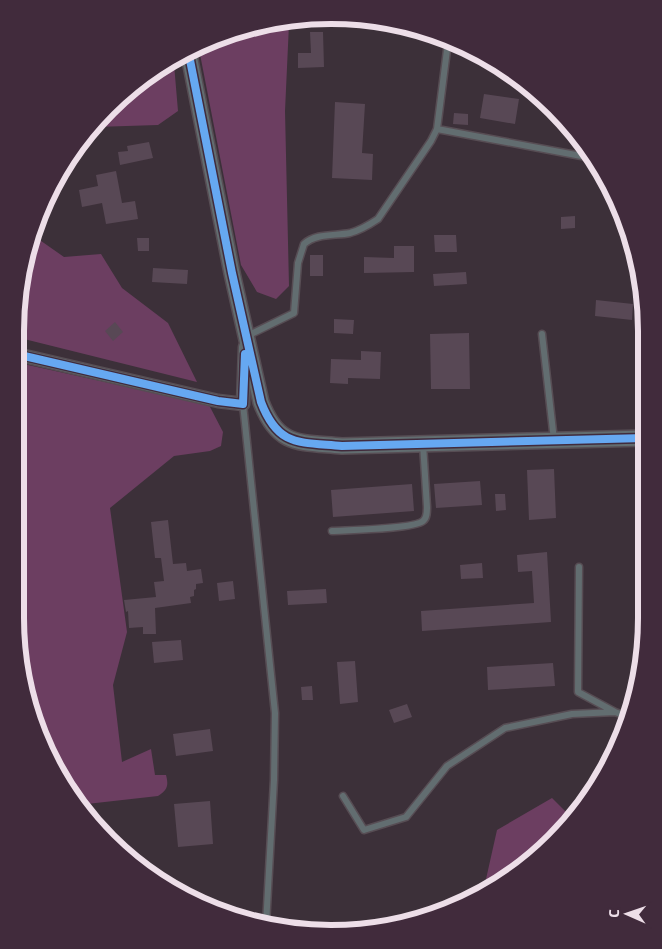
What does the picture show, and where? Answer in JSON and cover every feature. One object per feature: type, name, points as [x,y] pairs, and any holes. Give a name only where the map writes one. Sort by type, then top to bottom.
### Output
[{"type":"street","points":[[190,58],[261,402],[268,422],[280,435],[300,442],[342,446],[638,438]]},
{"type":"street","points":[[24,356],[218,401],[243,404],[246,336]]},
{"type":"lane","points":[[246,336],[294,314],[298,262],[304,244],[316,237],[366,228],[378,219],[431,141],[437,129],[447,46]]},
{"type":"lane","points":[[437,129],[584,156]]},
{"type":"lane","points":[[542,334],[554,441]]},
{"type":"lane","points":[[243,404],[275,713],[274,780],[266,918]]},
{"type":"lane","points":[[332,530],[409,526],[422,523],[426,517],[427,507],[423,444]]},
{"type":"lane","points":[[579,567],[578,692],[623,715]]},
{"type":"lane","points":[[343,796],[364,830],[406,816],[447,766],[505,728],[572,714],[615,712]]},
{"type":"shaded area","points":[[289,26],[285,111],[289,286],[276,299],[257,292],[241,265],[200,53],[251,34]]},
{"type":"shaded area","points":[[174,67],[178,111],[158,125],[101,127],[128,100]]},
{"type":"shaded area","points":[[38,239],[64,257],[101,254],[122,288],[168,323],[197,382],[24,339],[26,291]]},
{"type":"shaded area","points":[[24,364],[209,405],[223,432],[221,446],[210,451],[174,456],[110,508],[127,632],[113,685],[122,762],[151,749],[155,775],[166,775],[167,779],[166,787],[158,796],[86,804],[55,754],[34,698],[24,638]]},
{"type":"shaded area","points":[[552,798],[568,814],[534,849],[485,884],[497,830]]},
{"type":"building","points":[[310,32],[323,32],[324,67],[298,68],[298,53],[311,53]]},
{"type":"building","points":[[484,94],[519,99],[515,124],[480,118]]},
{"type":"building","points":[[335,102],[365,104],[362,153],[373,154],[372,180],[332,178]]},
{"type":"building","points":[[454,113],[468,114],[468,125],[453,124]]},
{"type":"building","points":[[149,142],[153,158],[120,165],[118,152],[128,151],[127,146]]},
{"type":"building","points":[[116,171],[122,203],[135,201],[138,219],[106,224],[102,203],[82,207],[79,190],[98,186],[96,175]]},
{"type":"building","points":[[575,216],[575,228],[561,229],[561,217]]},
{"type":"building","points":[[434,235],[456,235],[457,252],[435,252]]},
{"type":"building","points":[[137,238],[149,238],[149,251],[138,251]]},
{"type":"building","points":[[394,246],[414,246],[414,272],[364,273],[364,257],[394,258]]},
{"type":"building","points":[[310,255],[323,255],[323,276],[310,276]]},
{"type":"building","points":[[153,268],[188,270],[187,284],[152,282]]},
{"type":"building","points":[[466,272],[467,284],[434,286],[433,274]]},
{"type":"building","points":[[596,300],[633,304],[632,320],[595,316]]},
{"type":"building","points":[[334,319],[354,320],[353,334],[334,333]]},
{"type":"building","points":[[115,322],[123,332],[113,341],[105,331]]},
{"type":"building","points":[[469,333],[470,389],[431,389],[430,334]]},
{"type":"building","points":[[361,351],[381,352],[380,379],[348,378],[348,384],[330,383],[331,359],[361,360]]},
{"type":"building","points":[[554,469],[556,518],[529,520],[527,470]]},
{"type":"building","points":[[480,481],[482,505],[436,508],[434,484]]},
{"type":"building","points":[[412,484],[414,511],[333,517],[331,490]]},
{"type":"building","points":[[495,494],[505,494],[506,510],[496,511]]},
{"type":"building","points":[[168,520],[173,564],[186,563],[187,571],[201,569],[203,583],[196,584],[194,596],[190,597],[191,603],[155,608],[156,634],[143,634],[143,627],[129,628],[128,611],[126,612],[124,600],[156,597],[154,582],[164,581],[161,558],[155,558],[151,522]]},
{"type":"building","points":[[547,552],[551,622],[422,631],[421,611],[534,603],[532,571],[518,572],[517,555]]},
{"type":"building","points":[[482,563],[483,578],[461,579],[460,565]]},
{"type":"building","points":[[233,581],[235,599],[219,601],[217,583]]},
{"type":"building","points":[[326,589],[327,603],[288,605],[287,591]]},
{"type":"building","points":[[181,640],[183,660],[154,663],[152,642]]},
{"type":"building","points":[[355,661],[358,702],[340,704],[337,662]]},
{"type":"building","points":[[553,663],[555,686],[488,690],[487,667]]},
{"type":"building","points":[[312,686],[313,700],[302,700],[301,687]]},
{"type":"building","points":[[407,704],[412,717],[394,723],[389,710]]},
{"type":"building","points":[[210,729],[213,751],[176,756],[173,734]]},
{"type":"building","points":[[210,801],[213,844],[178,847],[174,804]]},
{"type":"cycle path","points":[[190,58],[232,273],[261,402],[268,417],[283,435],[302,442],[342,446],[638,438]]},
{"type":"cycle path","points":[[24,356],[218,401],[243,404],[245,354]]}]
